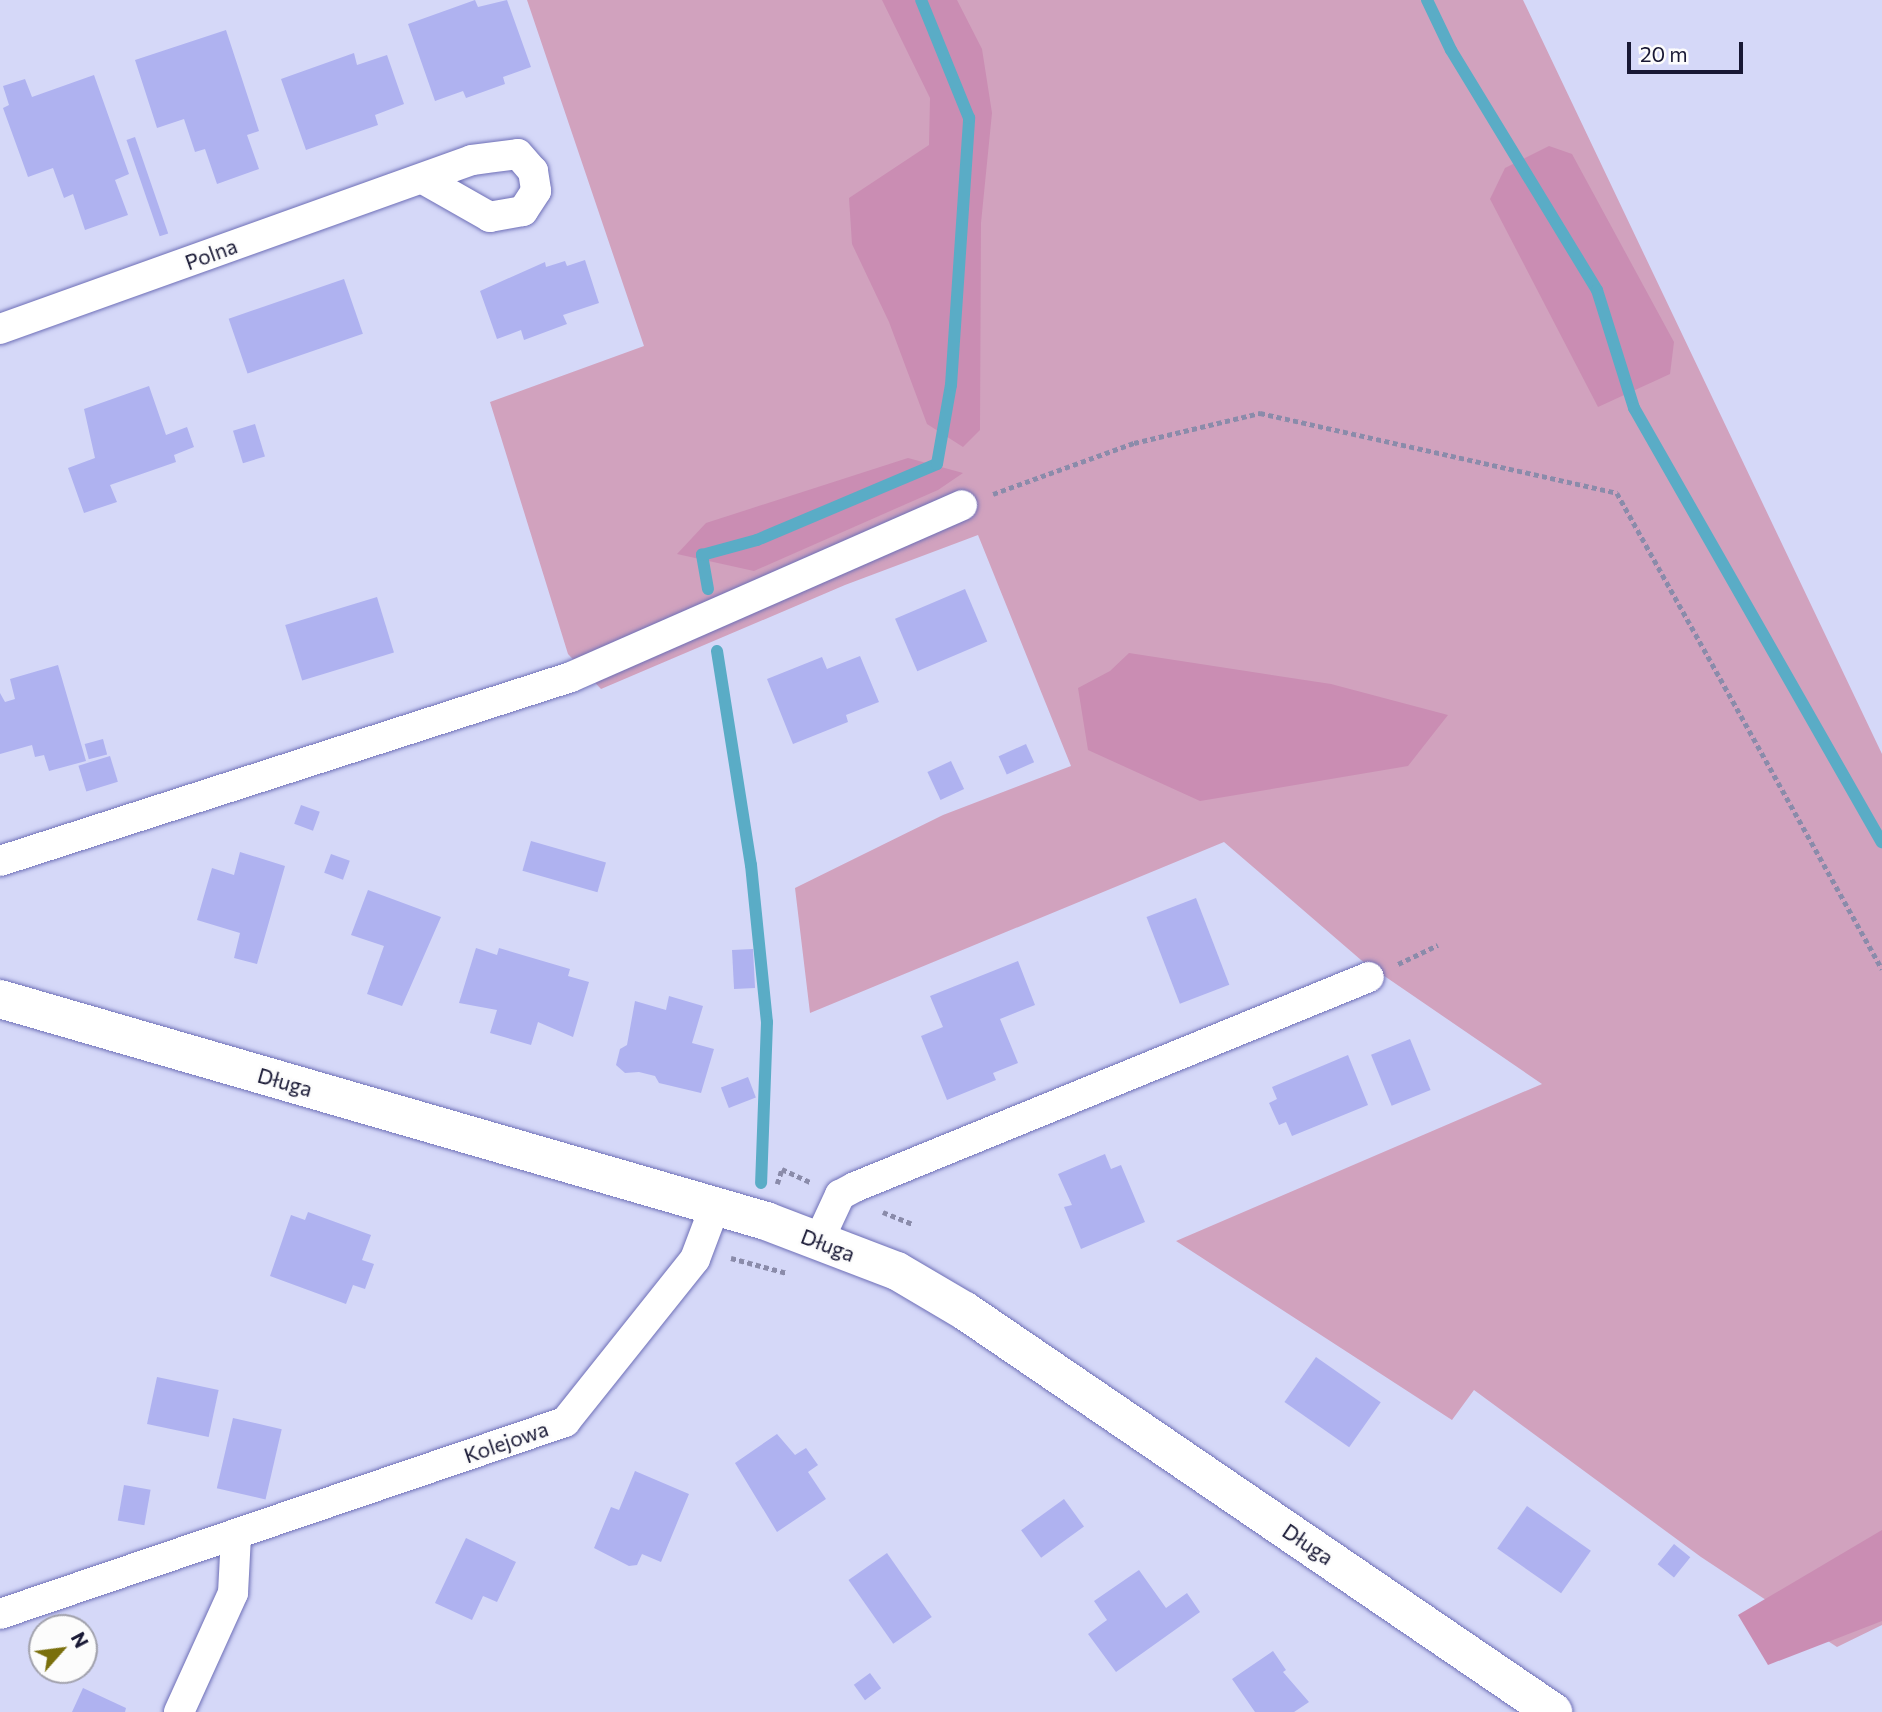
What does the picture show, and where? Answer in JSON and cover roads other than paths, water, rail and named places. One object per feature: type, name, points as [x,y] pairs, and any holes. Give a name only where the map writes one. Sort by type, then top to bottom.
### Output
[{"type":"street","name":"Polna","points":[[0,329],[423,179]]},
{"type":"street","points":[[0,861],[571,677],[962,505]]},
{"type":"street","points":[[819,1240],[839,1195],[855,1187],[1368,977]]},
{"type":"street","name":"Długa","points":[[0,999],[715,1206],[819,1240],[897,1271],[965,1311],[1553,1712]]},
{"type":"street","name":"Kolejowa","points":[[0,1614],[565,1422],[700,1247],[715,1206]]},
{"type":"street","points":[[178,1712],[233,1593],[236,1536]]},
{"type":"waterway","points":[[708,589],[702,555],[757,540],[937,464],[951,385],[969,118],[921,0]]},
{"type":"waterway","points":[[1427,0],[1451,50],[1597,290],[1634,408],[1882,842]]},
{"type":"waterway","points":[[717,651],[751,865],[767,1022],[761,1183]]}]
